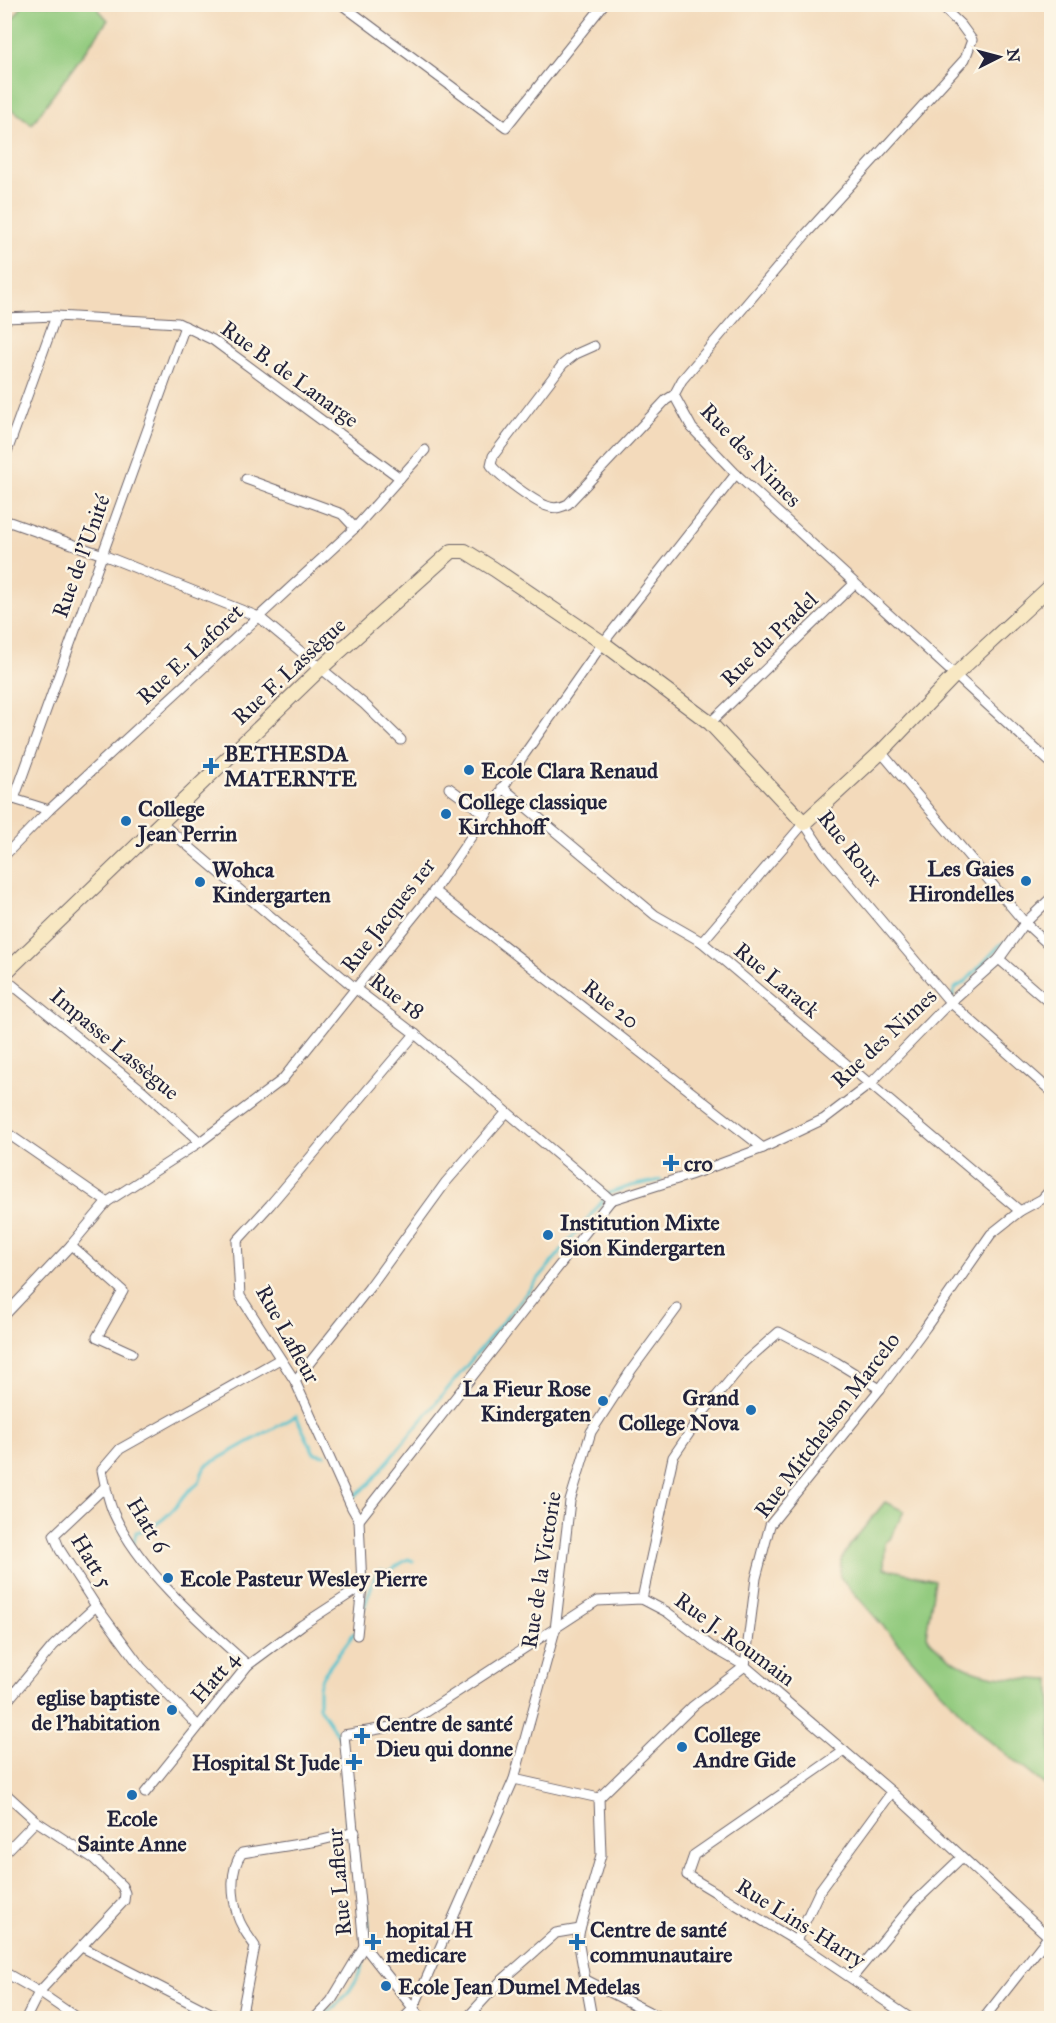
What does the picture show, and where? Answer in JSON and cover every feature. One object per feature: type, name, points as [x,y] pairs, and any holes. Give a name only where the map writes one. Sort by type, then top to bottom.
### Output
[{"type":"street","points":[[341,4],[506,127],[604,4]]},
{"type":"street","name":"Rue des Nimes","points":[[939,4],[972,39],[965,58],[806,234],[682,380],[674,395],[692,428],[736,474],[1052,764]]},
{"type":"street","points":[[4,460],[56,316]]},
{"type":"street","name":"Rue B. de Lanarge","points":[[4,318],[56,316],[178,323],[213,340],[400,478]]},
{"type":"street","name":"Rue de l'Unité","points":[[9,798],[103,555],[185,326]]},
{"type":"street","points":[[594,346],[576,354],[563,364],[494,456],[492,465],[497,474],[548,507],[558,508],[568,504],[666,400],[674,395]]},
{"type":"street","name":"Rue E. Laforet","points":[[4,856],[49,810],[354,528],[425,450]]},
{"type":"street","name":"Rue Jacques 1er","points":[[4,1316],[71,1245],[107,1202],[200,1142],[282,1080],[434,891],[486,815],[502,787],[603,643],[736,474]]},
{"type":"street","points":[[246,479],[342,514],[354,528]]},
{"type":"street","points":[[4,520],[103,555],[259,617],[364,704],[401,740]]},
{"type":"street","name":"Rue F. Lassègue","points":[[4,976],[320,669],[452,551],[465,552],[494,569],[603,643]]},
{"type":"street","name":"Rue du Pradel","points":[[710,723],[854,584]]},
{"type":"street","points":[[702,942],[804,823],[881,752],[956,674],[1052,585]]},
{"type":"street","name":"Rue Roux","points":[[603,643],[710,723],[804,823],[824,853],[950,1002],[1052,1092]]},
{"type":"street","points":[[881,752],[1025,923],[1052,948]]},
{"type":"street","name":"Rue Larack","points":[[502,787],[655,915],[702,942],[1020,1211]]},
{"type":"street","points":[[448,788],[486,815]]},
{"type":"street","points":[[9,798],[49,810]]},
{"type":"street","name":"Rue 18","points":[[160,822],[356,989],[415,1034],[611,1200]]},
{"type":"street","name":"Rue 20","points":[[434,891],[763,1148]]},
{"type":"street","name":"Rue des Nimes","points":[[611,1200],[690,1175],[763,1148],[824,1119],[870,1084],[950,1002],[999,959],[1025,923],[1052,897]]},
{"type":"street","points":[[999,959],[1052,1005]]},
{"type":"street","name":"Impasse Lassègue","points":[[4,976],[143,1090],[200,1142]]},
{"type":"street","name":"Rue Lafleur","points":[[357,1635],[362,1586],[359,1520],[295,1382],[240,1296],[237,1241],[415,1034]]},
{"type":"street","points":[[295,1382],[369,1288],[446,1182],[506,1113]]},
{"type":"street","points":[[4,1131],[107,1202]]},
{"type":"street","points":[[1020,1211],[1042,1199],[1052,1188]]},
{"type":"street","points":[[359,1520],[611,1200]]},
{"type":"street","name":"Rue Mitchelson Marcelo","points":[[745,1666],[756,1578],[770,1525],[880,1389],[991,1234],[1020,1211]]},
{"type":"street","points":[[71,1245],[123,1291],[97,1337],[132,1353]]},
{"type":"street","name":"Rue de la Victorie","points":[[404,2019],[413,2008],[514,1779],[555,1630],[570,1501],[591,1432],[632,1369],[676,1308]]},
{"type":"street","points":[[642,1599],[672,1457],[705,1410],[747,1361],[779,1332],[836,1362],[880,1389]]},
{"type":"street","name":"Hatt 6","points":[[248,1665],[186,1610],[139,1554],[114,1514],[102,1470],[120,1449],[280,1359]]},
{"type":"street","name":"Hatt 5","points":[[96,1606],[60,1550],[54,1535],[106,1486]]},
{"type":"street","name":"Hatt 4","points":[[146,1793],[248,1665],[302,1625],[362,1586]]},
{"type":"street","name":"Rue J. Roumain","points":[[344,1735],[408,1724],[597,1601],[642,1599],[667,1612],[712,1647],[745,1666],[892,1792],[1050,1938]]},
{"type":"street","points":[[8,1701],[53,1646],[96,1606],[141,1667],[198,1726]]},
{"type":"street","points":[[592,2019],[580,1952],[580,1929],[601,1855],[599,1798],[693,1706],[745,1666]]},
{"type":"street","points":[[4,1688],[8,1701]]},
{"type":"street","name":"Rue Lafleur","points":[[344,1735],[364,1946],[421,2019]]},
{"type":"street","name":"Rue Lins-Harry","points":[[844,1751],[693,1855],[687,1875],[796,1941],[910,2019]]},
{"type":"street","points":[[514,1779],[599,1798]]},
{"type":"street","points":[[4,1792],[36,1821],[94,1859],[122,1886],[125,1893],[124,1901],[39,1992],[26,2019]]},
{"type":"street","points":[[796,1941],[820,1890],[892,1792]]},
{"type":"street","points":[[4,1854],[36,1821]]},
{"type":"street","points":[[240,2019],[255,1946],[238,1919],[233,1892],[235,1862],[242,1853],[318,1841],[355,1832]]},
{"type":"street","points":[[852,1978],[915,1902],[962,1858]]},
{"type":"street","points":[[468,2019],[499,1983],[556,1933],[580,1929]]},
{"type":"street","points":[[984,2019],[1050,1938]]},
{"type":"street","points":[[315,2019],[331,2001],[364,1946]]},
{"type":"street","points":[[82,1947],[220,2019]]},
{"type":"street","points":[[4,1972],[39,1992],[77,2019]]},
{"type":"street","points":[[586,1980],[661,2019]]},
{"type":"green space","points":[[23,5],[102,5],[98,9],[108,20],[32,124],[5,104],[5,29]]},
{"type":"green space","points":[[885,1502],[904,1511],[890,1539],[885,1543],[884,1568],[935,1580],[926,1636],[954,1661],[983,1673],[1051,1680],[1051,1790],[987,1739],[933,1683],[840,1577],[841,1560],[850,1545]]},
{"type":"waterway","points":[[952,997],[955,988],[965,982],[1001,944],[1007,942]]},
{"type":"waterway","points":[[351,1499],[370,1483],[609,1193],[661,1180]]},
{"type":"waterway","points":[[134,1543],[136,1532],[158,1523],[170,1513],[186,1493],[198,1484],[207,1465],[296,1416],[314,1453],[325,1455]]},
{"type":"waterway","points":[[363,1610],[376,1574],[381,1570],[387,1572],[408,1559],[413,1561]]},
{"type":"waterway","points":[[341,1740],[319,1707],[319,1687],[322,1677],[354,1633]]},
{"type":"waterway","points":[[346,1797],[347,1832]]},
{"type":"waterway","points":[[324,2014],[351,1989],[365,1957],[368,1921],[362,1884]]},
{"type":"place","name":"BETHESDA MATERNTE","points":[[211,766]]},
{"type":"place","name":"Ecole Clara Renaud","points":[[469,770]]},
{"type":"place","name":"College classique Kirchhoff","points":[[446,814]]},
{"type":"place","name":"College Jean Perrin","points":[[126,821]]},
{"type":"place","name":"Les Gaies Hirondelles","points":[[1026,881]]},
{"type":"place","name":"Wohca Kindergarten","points":[[200,882]]},
{"type":"place","name":"cro","points":[[671,1163]]},
{"type":"place","name":"Institution Mixte Sion Kindergarten","points":[[548,1235]]},
{"type":"place","name":"La Fieur Rose Kindergaten","points":[[603,1401]]},
{"type":"place","name":"Grand College Nova","points":[[751,1410]]},
{"type":"place","name":"Ecole Pasteur Wesley Pierre","points":[[168,1578]]},
{"type":"place","name":"eglise baptiste de l'habitation","points":[[172,1710]]},
{"type":"place","name":"Centre de santé Dieu qui donne","points":[[362,1736]]},
{"type":"place","name":"College Andre Gide","points":[[682,1747]]},
{"type":"place","name":"Hospital St Jude","points":[[354,1762]]},
{"type":"place","name":"Ecole Sainte Anne","points":[[132,1795]]},
{"type":"place","name":"hopital H medicare","points":[[373,1942]]},
{"type":"place","name":"Centre de santé communautaire","points":[[577,1942]]},
{"type":"place","name":"Ecole Jean Dumel Medelas","points":[[386,1986]]}]
